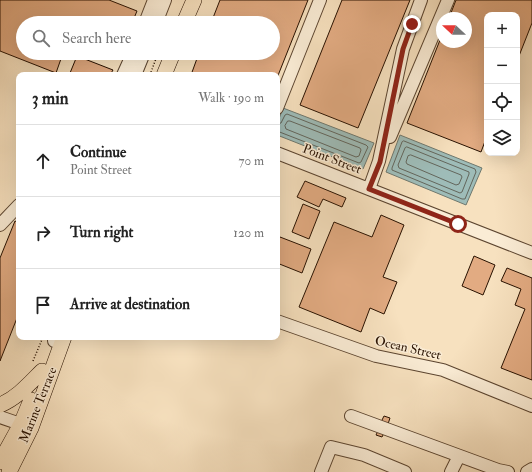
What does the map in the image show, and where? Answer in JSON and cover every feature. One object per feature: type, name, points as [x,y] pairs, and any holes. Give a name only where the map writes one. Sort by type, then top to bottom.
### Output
[{"type":"main road","points":[[187,16],[194,0]]},
{"type":"main road","points":[[165,72],[169,60]]},
{"type":"main road","name":"Marine Terrace","points":[[0,462],[26,426],[42,371],[56,340]]},
{"type":"main road","name":"Marine Terrace","points":[[9,472],[56,340]]},
{"type":"main road","points":[[0,405],[24,390],[42,371]]},
{"type":"street","points":[[148,16],[154,0]]},
{"type":"street","points":[[159,16],[165,0]]},
{"type":"street","points":[[280,100],[320,0]]},
{"type":"street","points":[[380,162],[403,49],[421,0]]},
{"type":"street","points":[[369,189],[448,0]]},
{"type":"street","points":[[124,72],[130,60]]},
{"type":"street","points":[[128,72],[131,60]]},
{"type":"street","points":[[136,72],[141,60]]},
{"type":"street","name":"Point Street","points":[[280,154],[532,254]]},
{"type":"street","points":[[0,225],[16,208]]},
{"type":"street","name":"Ocean Street","points":[[280,321],[376,356],[443,370],[532,406]]},
{"type":"street","points":[[351,416],[498,470],[508,472]]},
{"type":"street","points":[[0,417],[26,426]]},
{"type":"street","points":[[321,472],[332,447],[364,455],[405,472]]},
{"type":"street","points":[[451,472],[459,456]]},
{"type":"street","points":[[527,472],[532,469]]},
{"type":"path","points":[[151,72],[155,60]]},
{"type":"water","points":[[283,108],[374,143],[363,169],[280,136],[280,116]]},
{"type":"water","points":[[400,135],[482,168],[466,205],[386,172]]},
{"type":"building","points":[[0,0],[109,0],[137,11],[135,16],[16,16],[16,57],[0,51]]},
{"type":"building","points":[[220,0],[308,0],[279,72],[192,72],[196,60],[280,60],[280,16],[214,16]]},
{"type":"building","points":[[342,0],[410,0],[358,128],[300,105]]},
{"type":"building","points":[[456,0],[532,0],[532,23],[520,53],[520,12],[484,12],[484,144],[481,152],[407,123],[437,48],[472,48],[472,12],[451,12]]},
{"type":"building","points":[[23,60],[61,60],[56,72]]},
{"type":"building","points":[[75,60],[87,60],[113,70],[112,72],[70,72]]},
{"type":"building","points":[[305,181],[346,198],[342,207],[323,199],[319,207],[297,197]]},
{"type":"building","points":[[303,204],[320,211],[309,239],[292,232]]},
{"type":"building","points":[[381,215],[404,225],[383,277],[397,282],[384,314],[370,308],[361,332],[299,307],[334,222],[372,237]]},
{"type":"building","points":[[15,221],[16,321],[0,361],[0,258]]},
{"type":"building","points":[[280,237],[311,249],[302,273],[280,264]]},
{"type":"building","points":[[474,256],[495,265],[483,295],[462,286]]},
{"type":"building","points":[[507,268],[532,278],[532,380],[501,368],[525,309],[515,305],[521,289],[501,281]]},
{"type":"building","points":[[384,416],[390,418],[388,424],[381,422]]},
{"type":"building","points":[[379,429],[385,431],[382,437],[376,435]]},
{"type":"route","points":[[412,24],[403,49],[380,162],[369,189],[458,224]]}]
